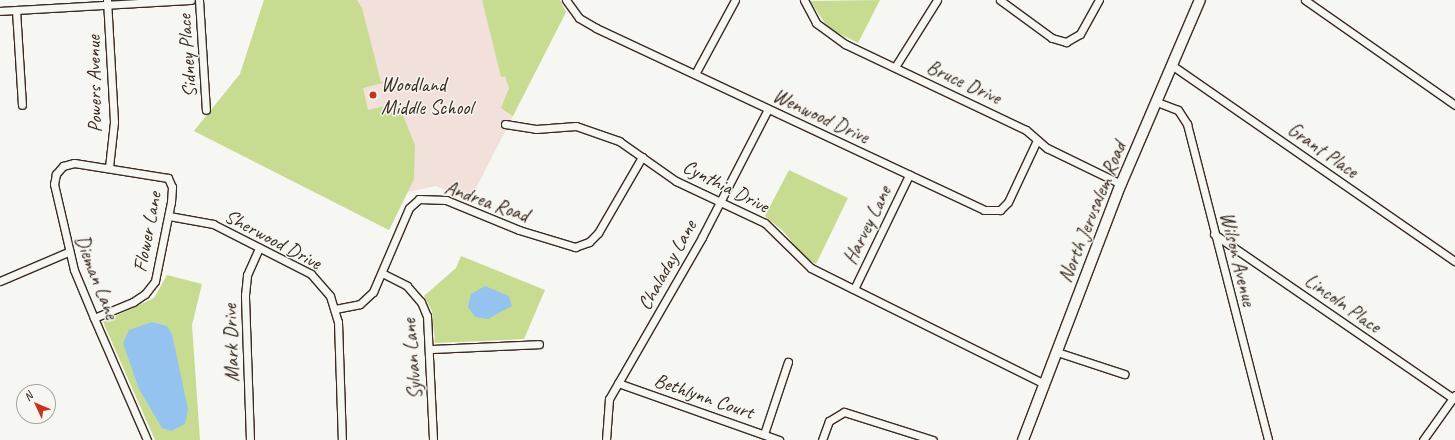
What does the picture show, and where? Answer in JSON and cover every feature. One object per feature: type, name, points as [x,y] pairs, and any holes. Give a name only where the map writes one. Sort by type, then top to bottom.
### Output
[{"type":"main road","name":"North Jerusalem Road","points":[[1024,440],[1121,184],[1173,66],[1200,0]]},
{"type":"street","points":[[0,11],[107,2],[191,0]]},
{"type":"street","name":"Sidney Place","points":[[199,0],[206,110]]},
{"type":"street","name":"Wenwood Drive","points":[[566,0],[578,18],[984,210],[1000,210],[1008,202],[1037,140]]},
{"type":"street","points":[[695,74],[735,0]]},
{"type":"street","name":"Bruce Drive","points":[[804,0],[826,32],[1026,130],[1037,140],[1121,184]]},
{"type":"street","points":[[895,67],[937,0]]},
{"type":"street","points":[[1000,0],[1052,38],[1066,42],[1080,34],[1095,12],[1099,0]]},
{"type":"street","points":[[1194,16],[1205,0]]},
{"type":"street","points":[[1305,0],[1455,105]]},
{"type":"street","name":"Powers Avenue","points":[[107,2],[114,122],[109,167]]},
{"type":"street","points":[[16,10],[22,104]]},
{"type":"street","name":"Grant Place","points":[[1173,66],[1455,261]]},
{"type":"street","name":"Wilson Avenue","points":[[1157,102],[1178,110],[1188,124],[1214,234],[1268,440]]},
{"type":"street","name":"Chaladay Lane","points":[[606,440],[607,404],[720,202],[768,109]]},
{"type":"street","name":"Cynthia Drive","points":[[505,124],[524,128],[587,128],[619,141],[676,181],[765,223],[800,260],[854,289],[1046,384]]},
{"type":"street","name":"Andrea Road","points":[[335,309],[360,304],[373,292],[409,208],[419,199],[429,197],[446,200],[566,247],[584,244],[598,233],[642,157]]},
{"type":"street","name":"Dieman Lane","points":[[109,167],[74,163],[56,174],[54,184],[68,252],[94,318],[147,440]]},
{"type":"street","name":"Flower Lane","points":[[94,318],[133,302],[149,290],[158,271],[169,216],[172,188],[168,178],[109,167]]},
{"type":"street","name":"Harvey Lane","points":[[854,289],[909,175]]},
{"type":"street","name":"Sherwood Drive","points":[[169,216],[213,224],[311,274],[330,296],[335,309],[342,440]]},
{"type":"street","name":"Lincoln Place","points":[[1214,234],[1454,396]]},
{"type":"street","name":"Mark Drive","points":[[250,440],[246,275],[259,248]]},
{"type":"street","points":[[0,281],[68,252]]},
{"type":"street","name":"Sylvan Lane","points":[[382,273],[407,286],[421,302],[430,327],[433,440]]},
{"type":"street","points":[[430,350],[539,344]]},
{"type":"street","points":[[1057,352],[1124,374]]},
{"type":"street","points":[[768,437],[788,362]]},
{"type":"street","name":"Bethlynn Court","points":[[618,383],[779,440]]},
{"type":"street","points":[[1423,440],[1454,396]]},
{"type":"street","points":[[822,440],[829,421],[844,412],[933,440]]},
{"type":"shaded area","name":"Woodland Middle School","points":[[264,0],[560,0],[566,12],[470,200],[436,186],[408,192],[389,230],[194,131],[240,74]]},
{"type":"green space","points":[[264,0],[357,0],[362,8],[381,82],[398,79],[363,88],[368,110],[398,103],[415,145],[414,179],[389,230],[194,131],[240,74]]},
{"type":"green space","points":[[482,0],[560,0],[566,12],[513,116],[501,108],[509,88],[505,76],[501,77]]},
{"type":"green space","points":[[880,0],[858,43],[828,28],[810,1]]},
{"type":"green space","points":[[789,170],[848,198],[816,264],[804,257],[784,232],[765,216]]},
{"type":"green space","points":[[461,256],[545,290],[524,339],[435,343],[432,311],[424,296],[456,268]]},
{"type":"green space","points":[[167,275],[202,284],[192,325],[200,440],[155,440],[103,322],[154,298]]},
{"type":"water","points":[[485,286],[509,296],[512,306],[488,319],[475,317],[468,307],[471,294]]},
{"type":"water","points":[[152,322],[167,326],[172,334],[188,409],[185,424],[171,431],[162,428],[139,389],[123,343],[129,330]]},
{"type":"place","name":"Woodland Middle School","points":[[373,95]]}]
